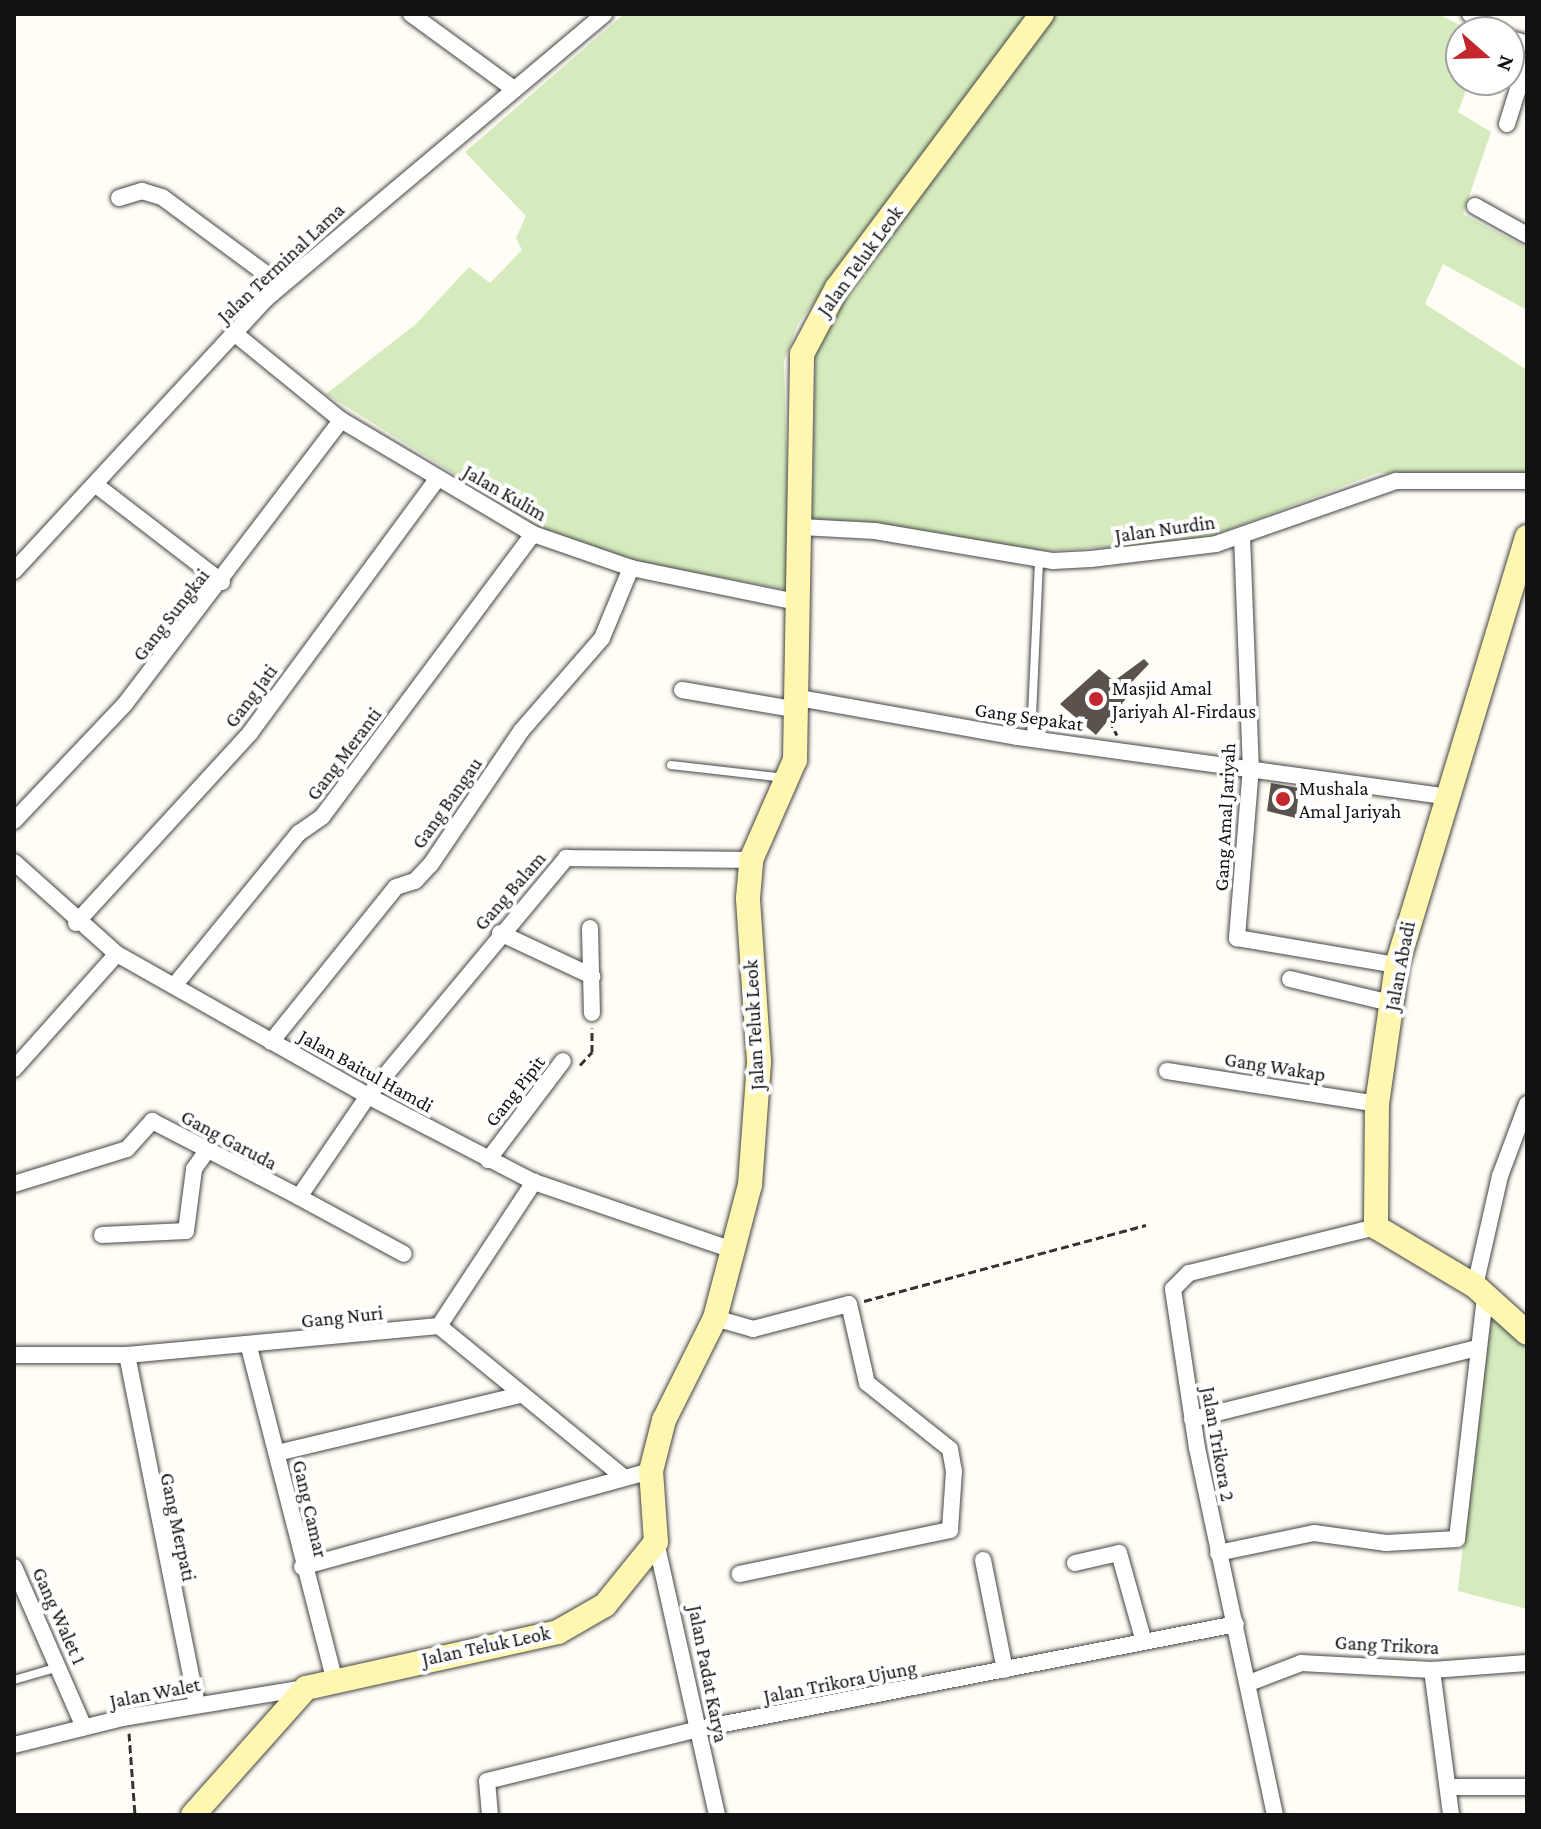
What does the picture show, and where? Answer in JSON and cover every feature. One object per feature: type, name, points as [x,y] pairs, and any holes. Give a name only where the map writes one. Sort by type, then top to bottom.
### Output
[{"type":"street","points":[[411,14],[511,87]]},
{"type":"street","name":"Jalan Teluk Leok","points":[[193,1815],[306,1688],[334,1678],[558,1632],[605,1605],[656,1542],[651,1471],[664,1420],[715,1318],[736,1251],[756,1123],[751,860],[790,778],[799,704],[799,382],[808,336],[1042,14]]},
{"type":"street","name":"Jalan Terminal Lama","points":[[14,571],[233,332],[281,285],[591,17]]},
{"type":"street","points":[[1507,124],[1527,60]]},
{"type":"street","points":[[119,198],[142,191],[162,197],[281,285]]},
{"type":"street","points":[[1475,206],[1527,235]]},
{"type":"street","name":"Jalan Kulim","points":[[233,332],[341,420],[533,534],[631,568],[797,602]]},
{"type":"street","name":"Gang Sungkai","points":[[14,821],[125,704],[222,582],[341,420]]},
{"type":"street","name":"Gang Jati","points":[[76,923],[250,733],[438,478]]},
{"type":"street","name":"Jalan Nurdin","points":[[801,527],[875,531],[1039,559],[1184,550],[1242,536],[1396,481],[1527,481]]},
{"type":"street","points":[[96,485],[222,582]]},
{"type":"street","name":"Gang Meranti","points":[[174,986],[299,833],[322,817],[533,534]]},
{"type":"street","name":"Gang Amal Jariyah","points":[[1242,536],[1251,767],[1237,938],[1397,965]]},
{"type":"street","name":"Jalan Abadi","points":[[1376,1227],[1377,1104],[1397,965],[1443,796],[1523,563],[1527,537]]},
{"type":"street","name":"Gang Bangau","points":[[271,1042],[396,887],[415,881],[431,864],[521,731],[602,638],[631,568]]},
{"type":"street","name":"Gang Sepakat","points":[[682,690],[1443,796]]},
{"type":"street","name":"Gang Balam","points":[[368,1096],[500,933],[569,856],[751,860]]},
{"type":"street","name":"Jalan Baitul Hamdi","points":[[14,862],[76,923],[117,954],[368,1096],[534,1182],[736,1251]]},
{"type":"street","points":[[590,928],[592,1013]]},
{"type":"street","points":[[500,933],[592,976]]},
{"type":"street","points":[[14,1069],[117,954]]},
{"type":"street","points":[[1290,979],[1391,1003]]},
{"type":"street","name":"Gang Pipit","points":[[488,1160],[563,1061]]},
{"type":"street","name":"Gang Wakap","points":[[1167,1071],[1377,1104]]},
{"type":"street","points":[[299,1197],[368,1096]]},
{"type":"street","points":[[1218,1553],[1314,1533],[1386,1543],[1457,1539],[1480,1291],[1500,1176],[1527,1104]]},
{"type":"street","name":"Gang Garuda","points":[[14,1184],[127,1149],[152,1121],[404,1254]]},
{"type":"street","points":[[102,1235],[186,1231],[194,1169],[206,1152]]},
{"type":"street","points":[[534,1182],[439,1326],[621,1475]]},
{"type":"street","points":[[1376,1227],[1480,1291],[1527,1333]]},
{"type":"street","name":"Jalan Trikora 2","points":[[1275,1815],[1192,1419],[1177,1280],[1376,1227]]},
{"type":"street","points":[[715,1318],[753,1329],[849,1304],[867,1383],[950,1449],[950,1530],[740,1574]]},
{"type":"street","name":"Gang Nuri","points":[[14,1355],[127,1355],[249,1347],[439,1326]]},
{"type":"street","name":"Gang Camar","points":[[249,1347],[302,1567],[334,1678]]},
{"type":"street","points":[[1192,1419],[1476,1348]]},
{"type":"street","name":"Gang Merpati","points":[[127,1355],[197,1705]]},
{"type":"street","points":[[277,1453],[521,1395]]},
{"type":"street","points":[[302,1567],[621,1475],[651,1471]]},
{"type":"street","name":"Jalan Padat Karya","points":[[656,1542],[717,1815]]},
{"type":"street","points":[[1075,1563],[1119,1553],[1144,1642]]},
{"type":"street","points":[[983,1560],[1005,1670]]},
{"type":"street","name":"Gang Walet 1","points":[[14,1567],[84,1727]]},
{"type":"street","name":"Jalan Trikora Ujung","points":[[490,1815],[487,1781],[698,1729],[1236,1624]]},
{"type":"street","name":"Gang Trikora","points":[[1249,1683],[1301,1663],[1432,1670],[1527,1663]]},
{"type":"street","points":[[1432,1670],[1451,1815]]},
{"type":"street","name":"Jalan Walet","points":[[14,1745],[122,1718],[306,1688]]},
{"type":"street","points":[[1449,1787],[1527,1787]]},
{"type":"lane","points":[[1031,739],[1039,559]]},
{"type":"lane","points":[[671,765],[790,778]]},
{"type":"lane","points":[[14,1680],[60,1667]]},
{"type":"path","name":"Gang Pipit","points":[[563,1061],[588,1064],[592,1013]]},
{"type":"path","points":[[849,1304],[1146,1225]]},
{"type":"path","points":[[122,1718],[135,1758],[135,1815]]},
{"type":"green space","points":[[624,14],[1031,14],[798,324],[784,361],[790,590],[640,562],[546,531],[326,394],[416,324],[469,267],[490,283],[522,250],[516,238],[526,216],[465,152]]},
{"type":"green space","points":[[1052,14],[1438,14],[1445,18],[1445,96],[1464,96],[1458,112],[1491,132],[1463,214],[1527,248],[1527,310],[1443,264],[1425,304],[1527,370],[1527,474],[1378,473],[1207,538],[1128,546],[1043,551],[861,521],[812,521],[816,339]]},
{"type":"green space","points":[[1489,1307],[1527,1341],[1527,1609],[1458,1591]]},
{"type":"building","name":"Masjid Amal Jariyah Al-Firdaus","points":[[1144,659],[1149,664],[1125,689],[1129,695],[1096,735],[1060,704],[1099,669],[1114,681]]},
{"type":"building","name":"Mushala Amal Jariyah","points":[[1271,783],[1299,788],[1296,818],[1267,811]]},
{"type":"place","name":"Masjid Amal Jariyah Al-Firdaus","points":[[1096,699]]},
{"type":"place","name":"Mushala Amal Jariyah","points":[[1283,799]]}]
